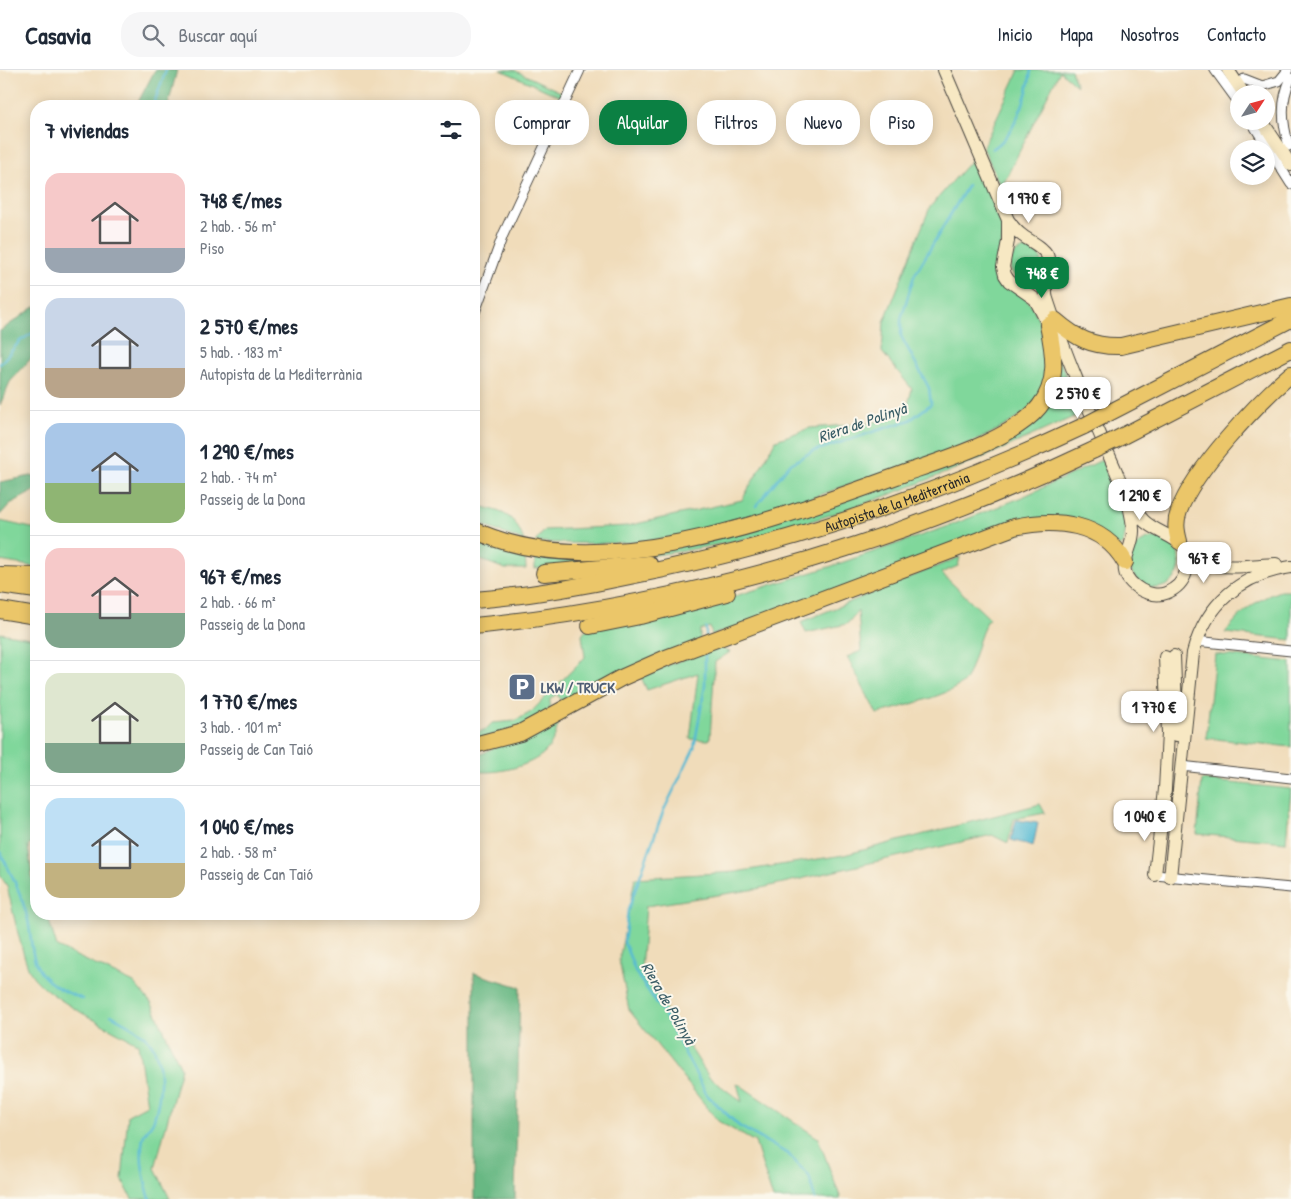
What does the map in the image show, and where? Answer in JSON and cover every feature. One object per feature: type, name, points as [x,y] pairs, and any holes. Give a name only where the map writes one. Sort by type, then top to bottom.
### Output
[{"type":"highway","points":[[1052,322],[1084,342],[1102,346],[1121,346],[1291,306]]},
{"type":"highway","name":"Autopista de la Mediterrània","points":[[480,599],[588,584],[713,559],[810,533],[904,501],[1014,458],[1084,426],[1291,319]]},
{"type":"highway","points":[[480,533],[496,540],[530,548],[582,551],[631,549],[683,542],[728,532],[866,487],[998,437],[1038,409],[1048,392],[1054,370],[1052,322]]},
{"type":"highway","name":"Autopista de la Mediterrània","points":[[480,625],[554,616],[661,598],[806,561],[958,510],[1115,440],[1291,349]]},
{"type":"highway","points":[[1183,548],[1176,530],[1178,517],[1196,481],[1241,424],[1291,374]]},
{"type":"highway","points":[[480,744],[506,738],[561,711],[621,678],[691,648],[1002,530],[1027,524],[1054,522],[1090,530],[1114,546],[1125,562]]},
{"type":"highway","points":[[544,573],[713,559]]},
{"type":"highway","points":[[590,626],[721,596],[806,561]]},
{"type":"highway","points":[[2,578],[30,578]]},
{"type":"highway","points":[[2,578],[30,588]]},
{"type":"highway","points":[[0,610],[30,615]]},
{"type":"highway","points":[[0,621],[30,625]]},
{"type":"main road","points":[[944,70],[1008,220],[1022,235],[1036,244],[1047,255],[1049,262],[1046,296],[1052,322],[1127,496],[1141,518],[1160,532]]},
{"type":"main road","points":[[1228,70],[1238,85]]},
{"type":"main road","points":[[1241,74],[1248,85]]},
{"type":"main road","points":[[1275,126],[1290,148]]},
{"type":"main road","points":[[1268,130],[1291,165]]},
{"type":"main road","points":[[1008,220],[1008,241],[1004,259],[1005,275],[1015,286],[1022,288],[1037,286],[1047,276]]},
{"type":"main road","points":[[1004,259],[1007,252],[1020,243],[1036,244]]},
{"type":"main road","points":[[1022,288],[1035,299],[1052,322]]},
{"type":"main road","points":[[1127,496],[1133,528],[1125,562],[1128,578],[1143,592],[1163,594],[1199,571],[1214,566]]},
{"type":"main road","points":[[1131,543],[1145,534],[1160,532],[1169,534],[1202,563],[1214,566],[1291,566]]},
{"type":"main road","points":[[1183,548],[1187,570],[1183,580]]},
{"type":"main road","points":[[1170,872],[1196,641],[1209,614],[1231,591],[1256,576],[1291,566]]},
{"type":"main road","points":[[1155,875],[1165,789],[1169,656],[1177,749],[1168,856],[1170,872]]},
{"type":"street","points":[[480,298],[503,235],[580,70]]},
{"type":"street","points":[[1215,70],[1230,91]]},
{"type":"street","points":[[1241,74],[1262,86],[1279,80],[1288,70]]},
{"type":"street","points":[[1290,148],[1282,114],[1285,92],[1291,78]]},
{"type":"street","points":[[1257,130],[1291,184]]},
{"type":"street","points":[[1196,641],[1291,651]]},
{"type":"street","points":[[1181,766],[1291,778]]},
{"type":"street","points":[[1155,875],[1170,872],[1291,888]]},
{"type":"green space","points":[[155,70],[177,70],[170,100],[139,100]]},
{"type":"green space","points":[[501,70],[514,70],[565,94],[563,98]]},
{"type":"green space","points":[[1019,70],[1071,70],[1077,86],[1060,71],[1001,188],[983,147]]},
{"type":"green space","points":[[973,158],[994,202],[1003,228],[997,263],[999,275],[1007,286],[1025,298],[1031,305],[1036,314],[1043,337],[1046,373],[1041,390],[1025,412],[990,434],[969,444],[774,511],[709,530],[649,541],[535,542],[545,530],[627,526],[742,500],[776,440],[810,428],[872,423],[907,408],[912,389],[882,352],[884,322],[930,207]]},
{"type":"green space","points":[[1026,249],[1038,253],[1042,265],[1038,277],[1026,281],[1014,277],[1010,265],[1014,253]]},
{"type":"green space","points":[[30,310],[30,360],[10,382],[0,405],[0,331]]},
{"type":"green space","points":[[1058,357],[1082,413],[996,452],[908,488],[818,519],[726,543],[655,555],[535,569],[535,552],[688,545],[1018,431]]},
{"type":"green space","points":[[1102,460],[1125,521],[1126,529],[1123,544],[1120,546],[1062,519],[712,635],[710,627],[700,630],[700,640],[563,705],[557,694],[550,699],[550,708],[539,721],[480,739],[480,732],[492,723],[515,721],[531,712],[585,657],[582,635],[586,630],[722,600],[826,568],[949,526],[1020,498]]},
{"type":"green space","points":[[30,476],[30,493],[10,504],[0,515],[0,482]]},
{"type":"green space","points":[[480,506],[511,518],[524,541],[480,524]]},
{"type":"green space","points":[[0,521],[30,528],[30,566],[0,561]]},
{"type":"green space","points":[[480,538],[525,551],[526,569],[505,569],[480,560]]},
{"type":"green space","points":[[1150,538],[1160,538],[1173,545],[1180,558],[1180,568],[1173,581],[1160,588],[1150,588],[1141,584],[1134,577],[1130,568],[1130,558],[1134,549],[1141,542]]},
{"type":"green space","points":[[960,557],[958,566],[941,573],[989,618],[966,679],[961,685],[939,695],[877,714],[847,657],[861,651],[858,611],[847,624],[806,633],[801,622]]},
{"type":"green space","points":[[1280,591],[1291,591],[1291,640],[1225,633],[1249,608],[1263,598]]},
{"type":"green space","points":[[0,633],[30,638],[30,844],[28,846],[30,861],[30,920],[49,920],[57,947],[134,983],[152,1004],[181,1068],[155,1168],[170,1199],[132,1199],[122,1179],[128,1115],[147,1105],[138,1044],[52,994],[32,975],[25,959],[7,886],[0,875]]},
{"type":"green space","points":[[718,647],[730,652],[715,662],[710,737],[709,740],[690,739],[698,673],[647,690],[640,675]]},
{"type":"green space","points":[[1215,654],[1291,662],[1291,747],[1206,738]]},
{"type":"green space","points":[[559,720],[551,745],[538,757],[511,769],[480,772],[480,755],[493,748],[524,739]]},
{"type":"green space","points":[[1202,780],[1291,789],[1286,842],[1197,834]]},
{"type":"green space","points":[[1040,804],[1045,813],[1014,819],[1008,843],[992,835],[757,889],[646,906],[641,970],[709,1077],[742,1102],[737,1083],[818,1138],[841,1199],[773,1199],[755,1142],[718,1121],[629,1010],[619,960],[635,878],[735,872],[844,855]]},
{"type":"green space","points":[[474,973],[520,987],[515,1199],[474,1199]]},
{"type":"water","points":[[1016,820],[1038,823],[1033,846],[1011,840]]},
{"type":"waterway","points":[[155,100],[166,70]]},
{"type":"waterway","name":"Riera de Polinyà","points":[[992,149],[1000,143],[1014,125],[1027,91],[1031,70]]},
{"type":"waterway","name":"Riera de Polinyà","points":[[756,506],[789,465],[811,452],[910,420],[931,404],[929,388],[901,336],[901,319],[914,276],[968,185]]},
{"type":"waterway","points":[[0,364],[20,341],[30,335]]},
{"type":"waterway","name":"Riera de Polinyà","points":[[706,628],[706,637]]},
{"type":"waterway","name":"Riera de Polinyà","points":[[705,650],[705,686],[694,748],[663,812],[628,910],[624,942],[636,973],[663,1012],[707,1095],[739,1126],[788,1154],[809,1176],[815,1199]]},
{"type":"waterway","points":[[0,852],[23,902],[37,967],[45,978],[55,986],[83,999]]},
{"type":"waterway","points":[[111,1015],[138,1030],[149,1041],[155,1051],[158,1062],[160,1086],[157,1109],[153,1122],[144,1136],[142,1146],[143,1169],[150,1199]]},
{"type":"place","name":"LKW / TRUCK","points":[[522,687]]}]
